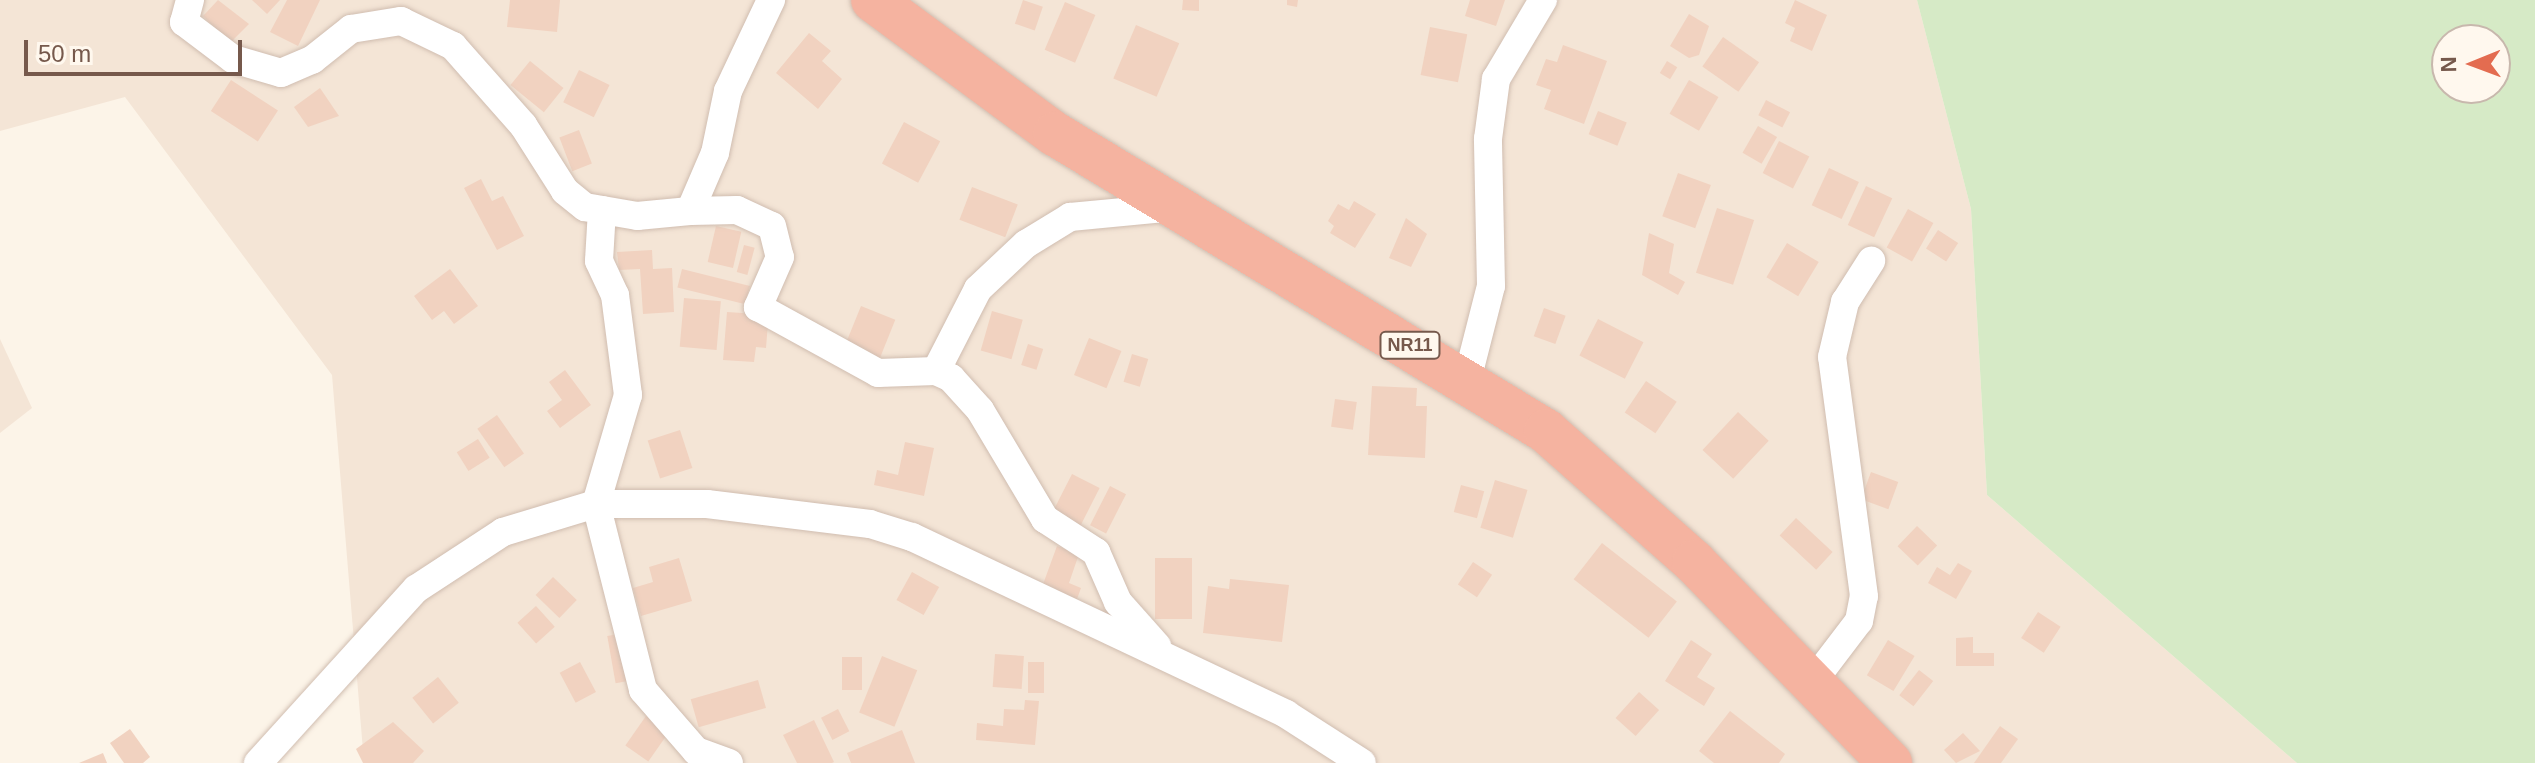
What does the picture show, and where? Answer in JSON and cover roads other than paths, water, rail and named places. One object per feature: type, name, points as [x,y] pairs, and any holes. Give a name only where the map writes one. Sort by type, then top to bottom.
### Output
[{"type":"highway","name":"NR11","points":[[873,0],[1055,134],[1467,380],[1601,476],[1814,680],[1890,763]]},
{"type":"street","points":[[190,0],[184,22],[233,59],[281,73],[312,60],[351,29],[401,21],[453,46],[523,125],[565,191],[602,210],[737,210],[772,226],[780,257],[758,307],[878,373],[936,371],[980,410],[1045,519],[1096,552],[1118,602],[1168,658]]},
{"type":"street","points":[[690,211],[715,153],[728,91],[771,0]]},
{"type":"street","points":[[1467,380],[1491,286],[1488,139],[1496,79],[1543,0]]},
{"type":"street","points":[[936,371],[978,289],[1026,244],[1070,217],[1180,207]]},
{"type":"street","points":[[602,210],[599,261],[615,295],[628,395],[596,504],[643,690],[696,751],[729,763]]},
{"type":"street","points":[[1814,680],[1859,621],[1864,596],[1832,357],[1845,302],[1871,261]]},
{"type":"street","points":[[258,763],[416,589],[503,532],[596,504],[707,504],[870,524],[1286,714],[1362,763]]}]
